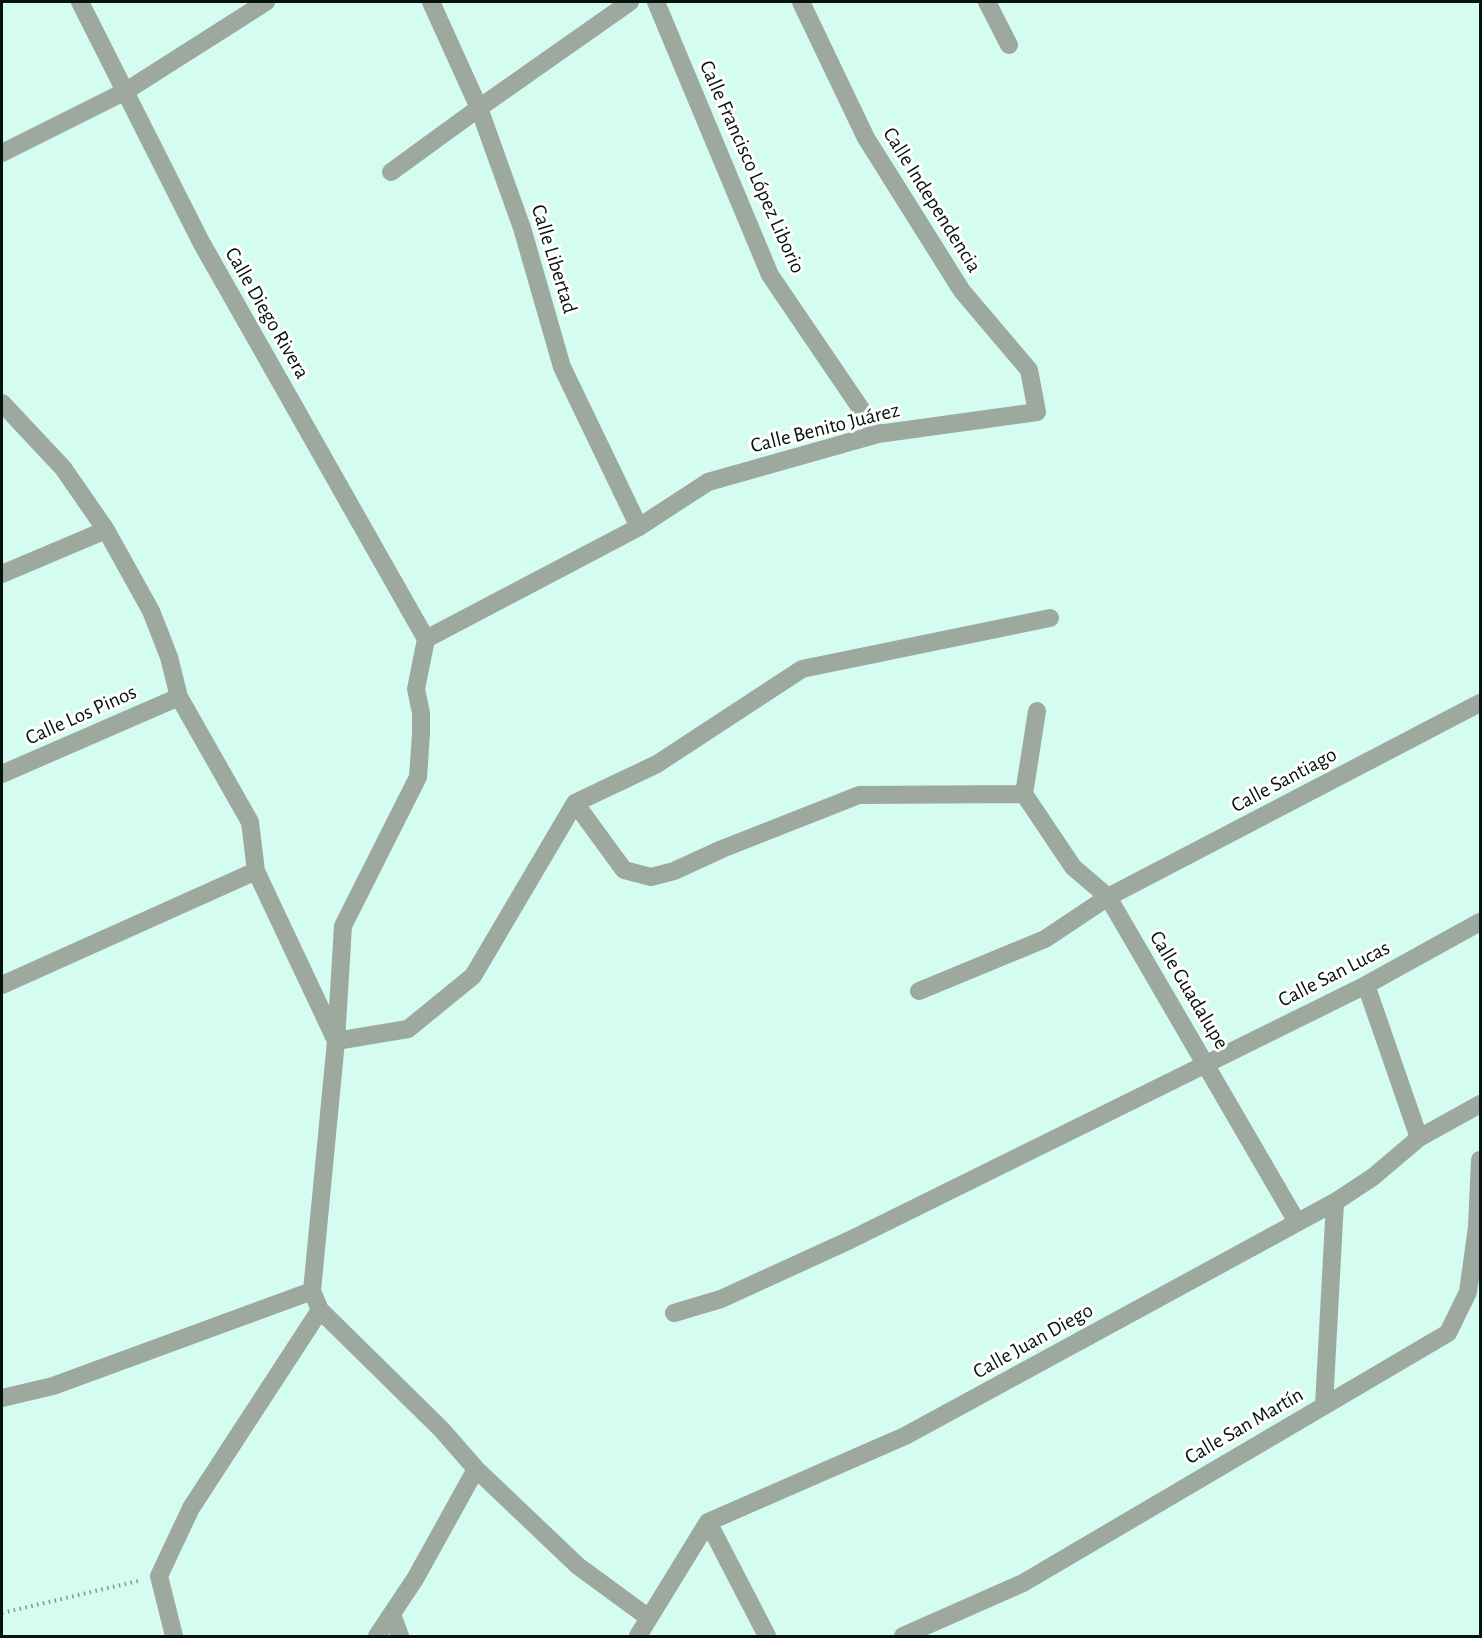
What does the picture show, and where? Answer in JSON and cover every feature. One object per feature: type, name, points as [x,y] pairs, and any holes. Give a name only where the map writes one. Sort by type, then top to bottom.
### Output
[{"type":"street","name":"Calle Diego Rivera","points":[[80,2],[201,242],[426,639]]},
{"type":"street","points":[[2,153],[126,91],[266,2]]},
{"type":"street","name":"Calle Libertad","points":[[431,2],[479,108],[522,228],[562,367],[639,527]]},
{"type":"street","points":[[391,171],[630,2]]},
{"type":"street","name":"Calle Francisco López Liborio","points":[[656,2],[770,274],[878,434]]},
{"type":"street","name":"Calle Independencia","points":[[801,2],[866,138],[962,291],[1029,370],[1036,412]]},
{"type":"street","points":[[987,2],[1009,45]]},
{"type":"street","points":[[2,403],[63,468],[106,530],[151,611],[169,657],[179,697],[250,822],[256,870],[336,1041]]},
{"type":"street","name":"Calle Benito Juárez","points":[[426,639],[639,527],[708,482],[878,434],[1036,412]]},
{"type":"street","points":[[2,574],[106,530]]},
{"type":"street","points":[[336,1041],[408,1029],[473,976],[574,803],[657,764],[802,669],[1050,618]]},
{"type":"street","points":[[426,639],[416,690],[421,734],[418,777],[343,926],[336,1041],[312,1291],[320,1310],[442,1430],[476,1469],[578,1566],[649,1617]]},
{"type":"street","name":"Calle Los Pinos","points":[[2,774],[179,697]]},
{"type":"street","name":"Calle Santiago","points":[[919,991],[1045,939],[1108,897],[1480,703]]},
{"type":"street","points":[[574,803],[624,870],[651,877],[674,871],[722,849],[859,795],[1024,794],[1037,711]]},
{"type":"street","name":"Calle Guadalupe","points":[[1024,794],[1072,867],[1108,897],[1298,1222]]},
{"type":"street","points":[[2,985],[256,870]]},
{"type":"street","name":"Calle San Lucas","points":[[674,1313],[722,1299],[850,1240],[1366,985],[1480,922]]},
{"type":"street","points":[[1366,985],[1419,1138]]},
{"type":"street","name":"Calle Juan Diego","points":[[708,1522],[905,1436],[1335,1202],[1374,1177],[1419,1138],[1480,1104]]},
{"type":"street","name":"Calle San Martín","points":[[903,1636],[1023,1582],[1448,1333],[1468,1292],[1479,1227],[1480,1160]]},
{"type":"street","points":[[1324,1405],[1335,1202]]},
{"type":"street","points":[[2,1398],[53,1386],[312,1291]]},
{"type":"street","points":[[174,1636],[159,1576],[191,1508],[320,1310]]},
{"type":"street","points":[[377,1636],[415,1578],[476,1469]]},
{"type":"street","points":[[638,1636],[708,1522]]},
{"type":"street","points":[[708,1522],[767,1636]]},
{"type":"street","points":[[392,1614],[400,1636]]},
{"type":"path","points":[[2,1612],[159,1576]]}]
